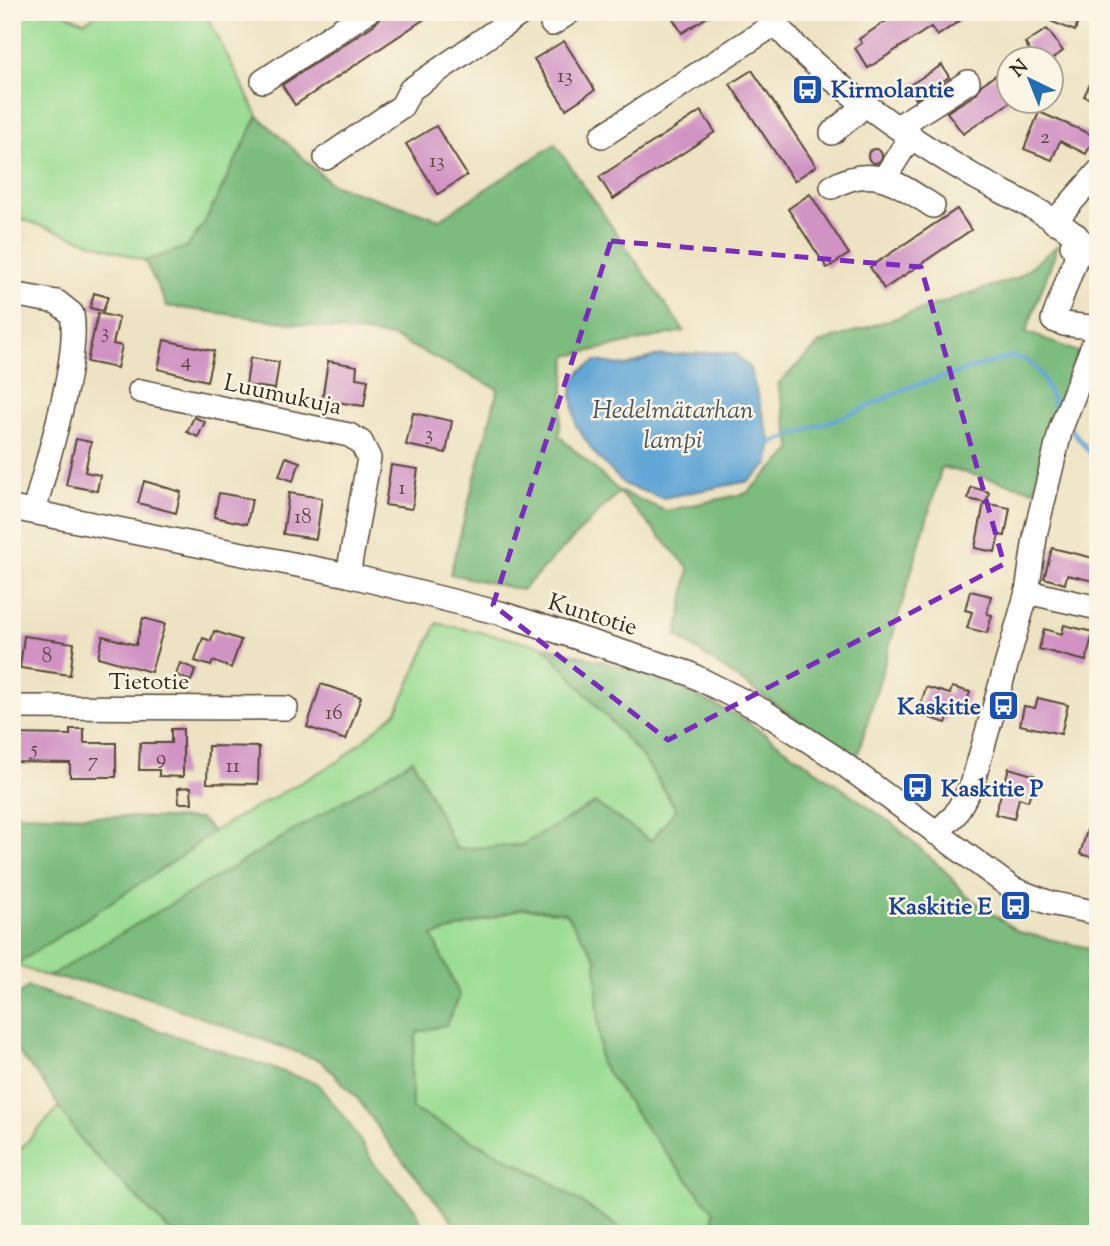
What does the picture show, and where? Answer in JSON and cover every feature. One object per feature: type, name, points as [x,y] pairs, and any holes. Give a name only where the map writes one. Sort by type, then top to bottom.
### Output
[{"type":"street","points":[[263,81],[367,12]]},
{"type":"street","points":[[326,158],[402,106],[410,90],[523,12]]},
{"type":"street","points":[[602,136],[771,18],[807,56],[863,101],[969,174],[1076,235],[1098,260]]},
{"type":"street","points":[[886,177],[905,131],[968,82]]},
{"type":"street","points":[[832,133],[856,113],[863,101]]},
{"type":"street","points":[[1054,222],[1098,172]]},
{"type":"street","points":[[832,187],[846,179],[886,177],[933,206]]},
{"type":"street","points":[[936,832],[955,815],[972,785],[1027,592],[1036,531],[1061,428],[1098,330],[1054,320],[1077,255],[1072,246],[1076,235]]},
{"type":"street","points":[[12,294],[57,302],[72,314],[75,329],[66,380],[23,510]]},
{"type":"street","name":"Luumukuja","points":[[140,391],[349,435],[361,442],[369,458],[348,575]]},
{"type":"street","name":"Kuntotie","points":[[23,510],[348,575],[500,613],[688,673],[763,711],[834,757],[1013,889],[1050,903],[1098,913]]},
{"type":"street","points":[[1027,592],[1098,608]]},
{"type":"street","name":"Tietotie","points":[[12,707],[286,708]]},
{"type":"highlighted area","points":[[611,241],[921,267],[1004,564],[668,740],[493,605]]},
{"type":"green space","points":[[12,12],[62,12],[84,22],[101,12],[205,12],[258,116],[205,222],[187,247],[145,261],[12,216]]},
{"type":"green space","points":[[258,116],[331,184],[440,219],[555,144],[684,331],[567,356],[559,436],[619,491],[666,511],[747,493],[792,450],[778,384],[820,343],[1017,278],[1058,245],[1026,332],[1078,352],[1034,490],[942,467],[856,761],[677,636],[689,568],[619,492],[522,590],[450,574],[498,389],[393,337],[167,306],[145,261],[187,247],[205,222]]},
{"type":"green space","points":[[437,623],[544,646],[645,760],[676,809],[651,841],[595,803],[522,845],[456,849],[413,760],[48,977],[15,965],[183,855],[213,831],[341,760],[397,711]]},
{"type":"green space","points":[[544,646],[655,676],[742,718],[894,825],[947,873],[964,894],[1019,932],[1098,950],[1098,1234],[712,1234],[714,1212],[646,1128],[600,1062],[596,958],[566,913],[523,908],[432,936],[460,996],[446,1025],[417,1032],[411,1068],[412,1109],[540,1176],[630,1234],[457,1234],[451,1219],[393,1149],[358,1099],[321,1061],[121,988],[48,977],[413,760],[456,849],[522,845],[595,803],[651,841],[676,809],[645,760]]},
{"type":"green space","points":[[12,814],[200,819],[213,831],[183,855],[15,965],[12,964]]},
{"type":"green space","points":[[523,908],[566,913],[596,958],[600,1062],[646,1128],[714,1212],[712,1234],[630,1234],[540,1175],[412,1109],[411,1068],[432,936]]},
{"type":"green space","points":[[28,987],[317,1083],[351,1126],[374,1164],[416,1210],[425,1234],[173,1234],[84,1144],[40,1078],[12,1045],[12,999]]},
{"type":"green space","points":[[60,1106],[84,1144],[173,1234],[12,1234],[12,1158]]},
{"type":"water","name":"Hedelmätarhan lampi","points":[[719,352],[736,354],[750,369],[771,443],[769,464],[749,481],[663,498],[625,485],[594,453],[576,425],[572,395],[574,380],[582,370],[596,361],[626,366],[655,356]]},
{"type":"building","points":[[385,12],[435,12],[295,105],[282,85],[375,24]]},
{"type":"building","points":[[669,12],[715,12],[682,33]]},
{"type":"building","points":[[900,12],[910,12],[916,20],[928,12],[973,12],[937,36],[931,27],[868,68],[855,48],[862,43],[859,39]]},
{"type":"building","points":[[1053,12],[1081,12],[1075,31],[1050,21]]},
{"type":"building","points":[[1047,29],[1059,46],[1027,46],[1025,43]]},
{"type":"building","points":[[564,41],[595,90],[566,109],[534,59]]},
{"type":"building","points":[[942,65],[949,77],[916,99],[908,86]]},
{"type":"building","points":[[1098,68],[1098,103],[1084,96]]},
{"type":"building","points":[[752,70],[816,166],[794,181],[730,84]]},
{"type":"building","points":[[995,76],[995,112],[963,134],[947,112],[976,94],[981,85]]},
{"type":"building","points":[[701,111],[715,132],[613,199],[599,177]]},
{"type":"building","points":[[1037,116],[1048,116],[1095,136],[1086,154],[1060,141],[1052,160],[1024,149]]},
{"type":"building","points":[[436,126],[467,175],[438,194],[406,144]]},
{"type":"building","points":[[872,149],[878,149],[882,156],[878,163],[872,163],[868,159],[868,153]]},
{"type":"building","points":[[810,194],[849,254],[827,268],[788,209]]},
{"type":"building","points":[[957,209],[971,230],[884,289],[870,267]]},
{"type":"building","points":[[94,293],[108,297],[103,311],[90,308]]},
{"type":"building","points":[[98,313],[119,318],[113,344],[122,346],[117,368],[87,362]]},
{"type":"building","points":[[164,340],[214,351],[207,381],[158,369]]},
{"type":"building","points":[[250,358],[279,362],[275,389],[246,385]]},
{"type":"building","points":[[328,361],[357,366],[356,378],[368,380],[364,406],[322,400]]},
{"type":"building","points":[[413,413],[452,421],[446,453],[406,445]]},
{"type":"building","points":[[194,417],[205,422],[198,437],[187,432]]},
{"type":"building","points":[[76,439],[91,442],[85,472],[100,475],[97,491],[66,485]]},
{"type":"building","points":[[286,457],[300,462],[293,481],[279,476]]},
{"type":"building","points":[[391,465],[418,469],[412,509],[385,505]]},
{"type":"building","points":[[144,481],[181,492],[176,513],[138,503]]},
{"type":"building","points":[[971,487],[989,492],[986,503],[968,499]]},
{"type":"building","points":[[219,493],[252,499],[247,524],[214,517]]},
{"type":"building","points":[[289,493],[322,498],[316,539],[283,534]]},
{"type":"building","points":[[984,503],[1010,508],[1005,536],[999,535],[995,552],[975,548]]},
{"type":"building","points":[[1052,548],[1098,559],[1098,582],[1067,575],[1065,584],[1044,578]]},
{"type":"building","points":[[970,591],[991,596],[987,614],[992,615],[987,633],[967,628],[972,612],[965,610]]},
{"type":"building","points":[[143,618],[165,624],[151,672],[98,657],[103,636],[136,645]]},
{"type":"building","points":[[1064,625],[1093,632],[1086,661],[1039,649],[1044,629],[1062,634]]},
{"type":"building","points":[[214,631],[241,640],[231,668],[213,661],[211,666],[195,661],[203,638],[211,641]]},
{"type":"building","points":[[24,636],[74,643],[70,675],[20,668]]},
{"type":"building","points":[[180,663],[196,669],[191,681],[176,675]]},
{"type":"building","points":[[321,684],[361,697],[346,740],[307,727]]},
{"type":"building","points":[[926,687],[950,694],[952,687],[970,692],[963,716],[950,712],[946,723],[918,714]]},
{"type":"building","points":[[1038,698],[1068,705],[1061,734],[1020,725],[1024,706],[1035,708]]},
{"type":"building","points":[[70,729],[84,729],[84,743],[116,743],[116,777],[70,777],[70,763],[12,762],[12,734],[70,735]]},
{"type":"building","points":[[171,729],[183,729],[183,777],[159,776],[159,770],[139,770],[140,743],[171,743]]},
{"type":"building","points":[[208,746],[259,747],[258,784],[207,783]]},
{"type":"building","points":[[1009,768],[1036,776],[1028,801],[1019,798],[1014,819],[995,814]]},
{"type":"building","points":[[191,787],[192,803],[179,803],[178,788]]},
{"type":"building","points":[[1087,830],[1098,834],[1098,859],[1080,854]]},
{"type":"waterway","points":[[771,443],[861,410],[906,388],[1013,356],[1036,368],[1055,406]]},
{"type":"waterway","points":[[1072,430],[1098,463]]},
{"type":"place","name":"Kirmolantie","points":[[808,89]]},
{"type":"place","name":"Kaskitie","points":[[1004,706]]},
{"type":"place","name":"Kaskitie P","points":[[918,788]]},
{"type":"place","name":"Kaskitie E","points":[[1015,906]]}]
